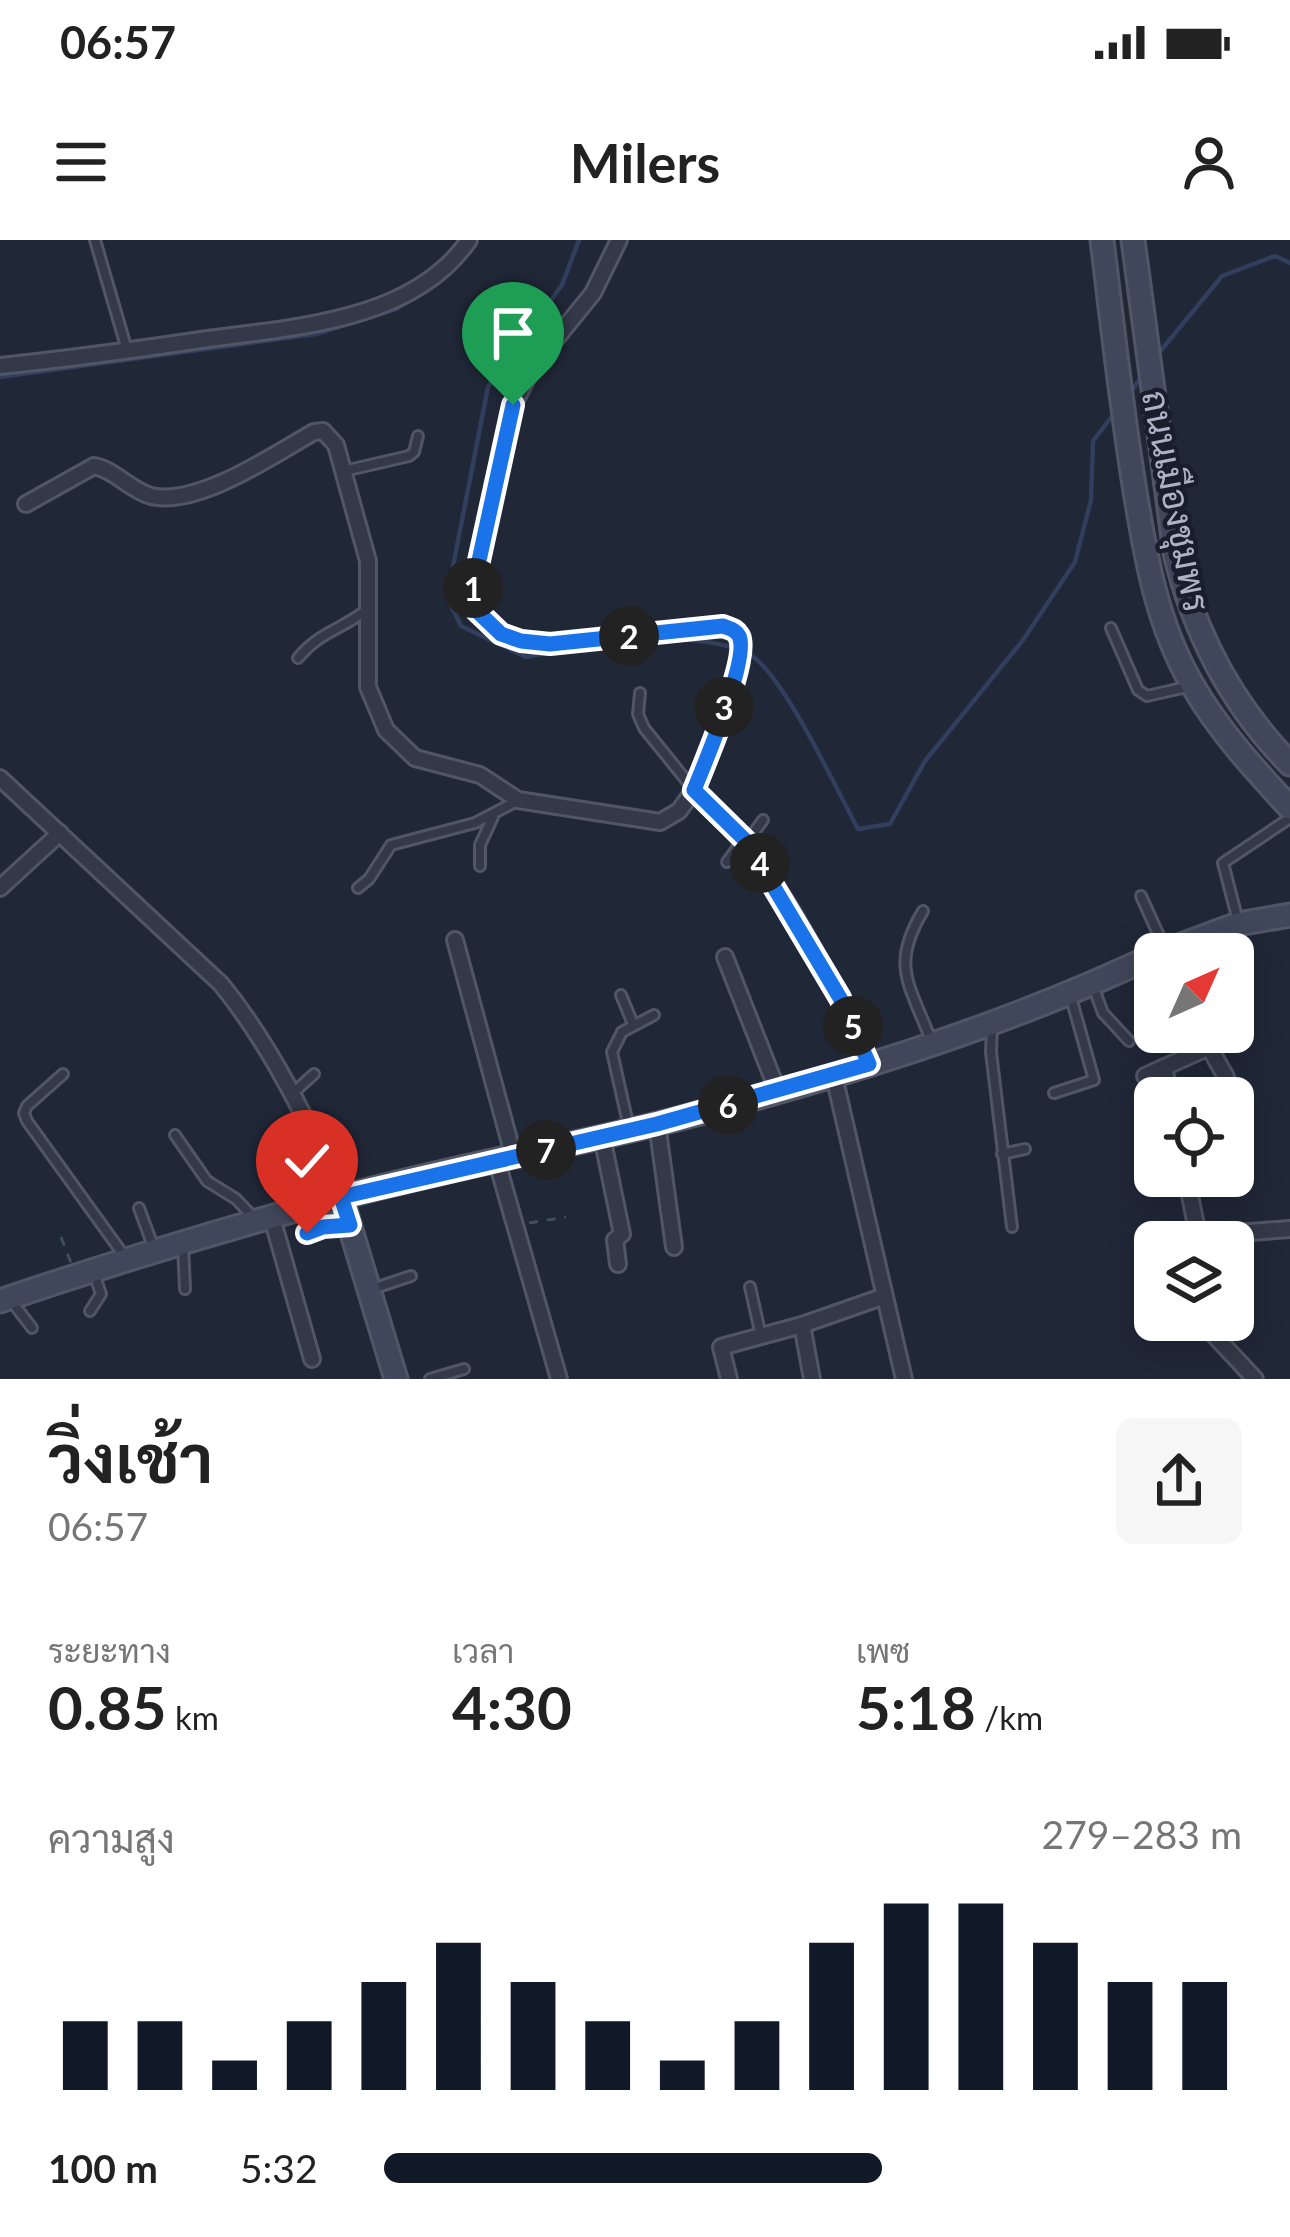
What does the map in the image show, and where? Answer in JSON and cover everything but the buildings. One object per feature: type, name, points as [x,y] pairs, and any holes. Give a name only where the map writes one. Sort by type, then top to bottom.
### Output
[{"type":"street","points":[[0,366],[308,326],[343,317],[421,286],[446,269],[469,240]]},
{"type":"street","points":[[26,504],[94,466],[149,495],[196,491],[323,430],[336,445],[368,561],[368,687],[386,730],[415,758],[480,775],[518,800],[660,822],[679,812],[694,790],[738,666],[741,642],[731,628],[550,644],[521,641],[501,634],[476,610],[473,588],[513,405],[533,368],[593,293],[619,240]]},
{"type":"street","name":"ถนนเมืองชุมพร","points":[[1102,240],[1125,432],[1163,623],[1192,686],[1238,752],[1290,808]]},
{"type":"street","name":"ถนนเมืองชุมพร","points":[[1132,240],[1186,601],[1215,664],[1287,755]]},
{"type":"street","points":[[2,784],[221,984],[243,1011],[292,1094],[341,1197],[397,1379]]},
{"type":"street","points":[[694,790],[745,840],[840,998],[869,1064]]},
{"type":"street","points":[[0,888],[60,833]]},
{"type":"street","points":[[1213,933],[1290,915]]},
{"type":"street","points":[[455,940],[516,1225],[559,1379]]},
{"type":"street","points":[[725,957],[778,1092]]},
{"type":"street","points":[[5,1299],[125,1258],[341,1197],[657,1124],[834,1076],[992,1024],[1134,965]]},
{"type":"street","points":[[1144,1076],[1209,1047],[1226,1077]]},
{"type":"street","points":[[1164,1066],[1166,1077]]},
{"type":"street","points":[[834,1076],[904,1379]]},
{"type":"street","points":[[657,1124],[674,1247]]},
{"type":"street","points":[[602,1137],[622,1234],[615,1240],[618,1264]]},
{"type":"street","points":[[265,1220],[312,1359]]},
{"type":"street","points":[[1254,1231],[1290,1229]]},
{"type":"street","points":[[729,1379],[721,1348],[882,1297]]},
{"type":"street","points":[[802,1325],[812,1379]]},
{"type":"street","points":[[1220,1341],[1255,1379]]},
{"type":"lane","points":[[95,240],[128,351]]},
{"type":"lane","points":[[344,471],[410,456],[418,436]]},
{"type":"lane","points":[[298,658],[324,632],[352,621],[370,607]]},
{"type":"lane","points":[[1112,628],[1138,690],[1147,696],[1192,686]]},
{"type":"lane","points":[[640,693],[638,714],[644,728],[694,790]]},
{"type":"lane","points":[[358,887],[392,845],[494,816],[518,800]]},
{"type":"lane","points":[[480,866],[480,845],[494,816]]},
{"type":"lane","points":[[1238,924],[1222,862],[1290,818]]},
{"type":"lane","points":[[727,862],[763,820]]},
{"type":"lane","points":[[1141,896],[1153,933]]},
{"type":"lane","points":[[923,911],[907,937],[903,964],[932,1043]]},
{"type":"lane","points":[[1092,985],[1103,1012],[1129,1041]]},
{"type":"lane","points":[[1054,1093],[1094,1080],[1070,992]]},
{"type":"lane","points":[[621,995],[633,1024]]},
{"type":"lane","points":[[630,1130],[612,1052],[622,1032],[654,1015]]},
{"type":"lane","points":[[992,1024],[991,1052],[1012,1227]]},
{"type":"lane","points":[[63,1074],[24,1113],[125,1258]]},
{"type":"lane","points":[[292,1094],[314,1074]]},
{"type":"lane","points":[[175,1136],[207,1181],[265,1220]]},
{"type":"lane","points":[[1002,1154],[1025,1149]]},
{"type":"lane","points":[[139,1208],[155,1250]]},
{"type":"lane","points":[[307,1233],[350,1225]]},
{"type":"lane","points":[[183,1242],[185,1289]]},
{"type":"lane","points":[[84,1272],[100,1294],[90,1311]]},
{"type":"lane","points":[[369,1290],[411,1276]]},
{"type":"lane","points":[[750,1288],[761,1336]]},
{"type":"lane","points":[[5,1299],[32,1328]]},
{"type":"lane","points":[[430,1379],[464,1369]]},
{"type":"path","points":[[516,1225],[566,1217]]},
{"type":"path","points":[[61,1237],[84,1272]]},
{"type":"waterway","points":[[579,240],[562,285],[488,387],[447,597],[461,626],[526,657],[580,646]]},
{"type":"waterway","points":[[1158,354],[1222,276],[1275,256],[1290,263]]},
{"type":"waterway","points":[[0,377],[316,334],[396,309],[416,296]]},
{"type":"waterway","points":[[1130,393],[1144,373]]},
{"type":"waterway","points":[[662,638],[727,646],[761,663],[792,705],[858,829],[890,824],[925,761],[1023,640],[1075,562],[1091,500],[1093,441],[1116,411]]},
{"type":"route","points":[[307,1233],[350,1225],[341,1197],[657,1124],[869,1064],[806,935],[747,842],[694,790],[738,666],[738,635],[723,626],[550,644],[501,634],[476,610],[473,588],[513,405]]}]
